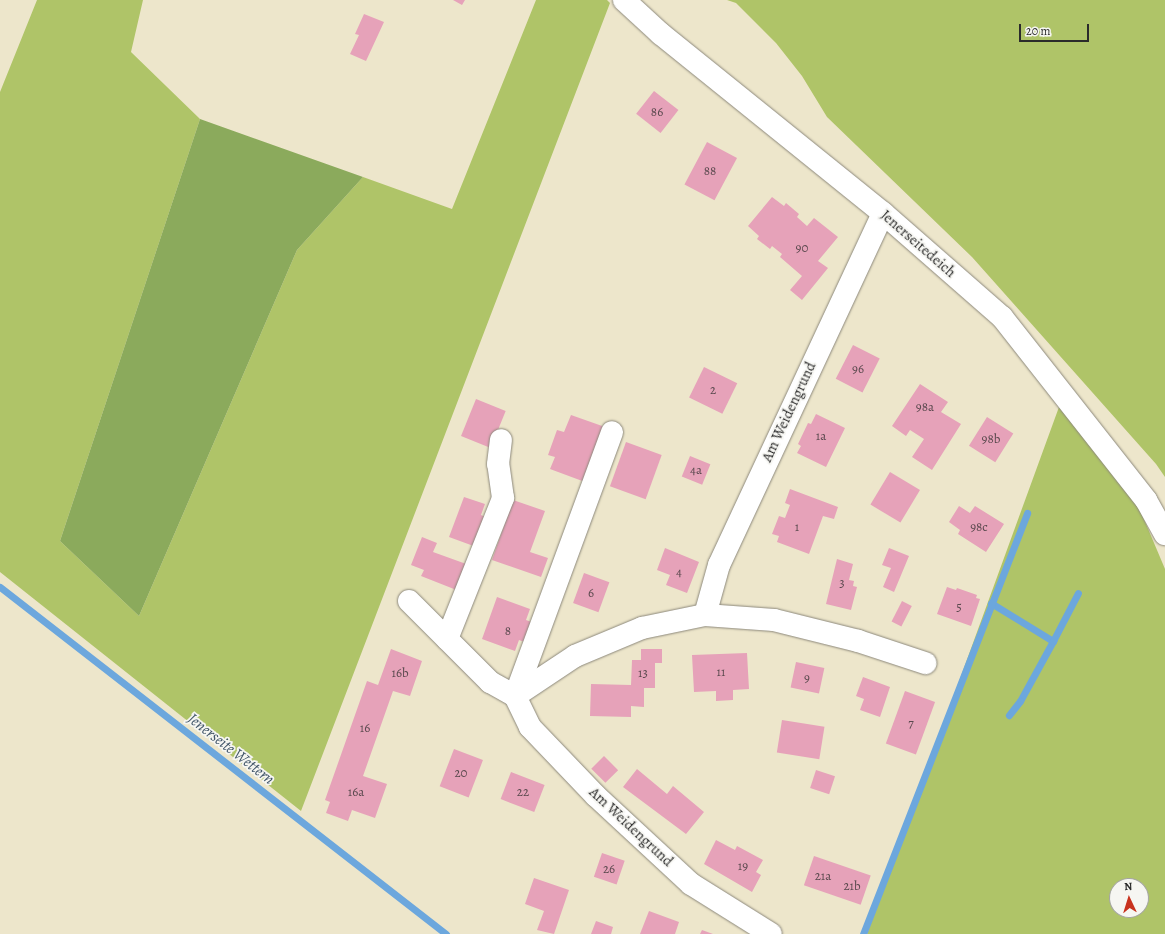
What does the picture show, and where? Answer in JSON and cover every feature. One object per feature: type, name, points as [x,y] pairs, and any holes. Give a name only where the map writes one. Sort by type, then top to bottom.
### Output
[{"type":"street","name":"Jenerseitedeich","points":[[624,0],[661,34],[883,213],[1002,317],[1146,500],[1165,534]]},
{"type":"street","name":"Am Weidengrund","points":[[705,615],[719,565],[883,213]]},
{"type":"street","points":[[515,696],[612,432]]},
{"type":"street","points":[[447,639],[503,498],[498,464],[501,440]]},
{"type":"street","points":[[409,601],[490,682],[515,696]]},
{"type":"street","points":[[515,696],[575,656],[642,628],[705,615],[774,620],[858,641],[925,663]]},
{"type":"street","name":"Am Weidengrund","points":[[515,696],[530,728],[596,796],[691,884],[771,934]]},
{"type":"green space","points":[[37,0],[143,0],[131,52],[200,119],[60,541],[139,616],[297,250],[363,177],[452,209],[536,0],[607,0],[610,3],[301,811],[0,572],[0,92]]},
{"type":"green space","points":[[727,0],[1165,0],[1165,477],[1156,464],[972,257],[827,117],[802,76],[776,43],[736,3]]},
{"type":"green space","points":[[200,119],[363,177],[297,250],[139,616],[60,541]]},
{"type":"green space","points":[[1059,407],[1138,505],[1165,569],[1165,934],[867,934]]},
{"type":"building","points":[[453,0],[465,0],[462,5]]},
{"type":"building","points":[[364,14],[384,22],[366,61],[350,54],[359,35],[355,34]]},
{"type":"building","points":[[654,91],[678,110],[661,133],[636,114]]},
{"type":"building","points":[[707,142],[737,158],[714,200],[684,184]]},
{"type":"building","points":[[772,197],[784,206],[786,203],[799,214],[797,217],[807,226],[814,218],[838,237],[818,261],[828,268],[802,300],[790,290],[802,276],[780,257],[782,254],[772,246],[770,249],[757,239],[759,236],[748,226]]},
{"type":"building","points":[[853,345],[880,359],[862,392],[836,379]]},
{"type":"building","points":[[704,367],[737,383],[722,414],[689,398]]},
{"type":"building","points":[[920,384],[948,402],[941,412],[961,424],[932,470],[912,457],[924,439],[910,430],[906,436],[892,426]]},
{"type":"building","points":[[476,399],[506,411],[491,448],[461,436]]},
{"type":"building","points":[[816,414],[845,428],[826,467],[797,453],[801,446],[798,444],[808,423],[811,424]]},
{"type":"building","points":[[571,415],[605,427],[585,482],[550,469],[555,457],[548,455],[557,430],[564,432]]},
{"type":"building","points":[[987,417],[1013,433],[995,462],[969,446]]},
{"type":"building","points":[[626,442],[662,455],[646,499],[610,486]]},
{"type":"building","points":[[690,456],[710,464],[702,485],[682,476]]},
{"type":"building","points":[[890,472],[920,490],[900,523],[870,505]]},
{"type":"building","points":[[790,489],[838,507],[834,519],[823,516],[809,554],[777,542],[779,536],[772,534],[779,516],[785,518],[790,505],[785,503]]},
{"type":"building","points":[[464,497],[485,504],[481,515],[490,519],[479,548],[449,537]]},
{"type":"building","points":[[513,500],[545,511],[530,552],[548,558],[541,577],[492,560]]},
{"type":"building","points":[[959,506],[970,513],[975,506],[1004,524],[986,552],[958,534],[960,530],[949,522]]},
{"type":"building","points":[[422,537],[437,543],[433,552],[469,565],[459,591],[421,576],[424,570],[411,565]]},
{"type":"building","points":[[665,548],[699,562],[687,593],[666,585],[670,575],[657,570]]},
{"type":"building","points":[[889,548],[909,556],[894,592],[883,587],[891,568],[882,565]]},
{"type":"building","points":[[837,559],[853,564],[849,580],[854,581],[853,586],[857,587],[851,610],[826,604]]},
{"type":"building","points":[[584,573],[609,582],[598,612],[573,603]]},
{"type":"building","points":[[947,587],[956,590],[957,588],[977,595],[976,598],[980,599],[971,626],[937,614]]},
{"type":"building","points":[[497,597],[530,609],[526,620],[534,623],[527,643],[519,640],[515,651],[482,639]]},
{"type":"building","points":[[902,601],[912,606],[901,626],[892,621]]},
{"type":"building","points":[[391,649],[422,661],[410,696],[393,691],[363,776],[387,784],[375,818],[352,810],[348,821],[326,813],[330,802],[325,800],[367,681],[378,685]]},
{"type":"building","points":[[641,649],[662,649],[662,663],[655,663],[655,688],[644,688],[644,707],[631,706],[631,717],[590,716],[591,684],[631,685],[632,660],[641,660]]},
{"type":"building","points":[[747,653],[749,689],[733,690],[733,700],[716,701],[716,691],[694,692],[692,655]]},
{"type":"building","points":[[796,662],[824,668],[819,693],[791,687]]},
{"type":"building","points":[[863,677],[890,687],[880,717],[860,710],[864,699],[856,696]]},
{"type":"building","points":[[905,691],[935,702],[916,755],[886,744]]},
{"type":"building","points":[[782,720],[824,727],[819,759],[777,753]]},
{"type":"building","points":[[454,749],[483,760],[469,797],[440,786]]},
{"type":"building","points":[[604,756],[618,770],[605,783],[591,769]]},
{"type":"building","points":[[637,769],[667,794],[673,786],[704,812],[686,834],[623,787]]},
{"type":"building","points":[[816,770],[835,776],[829,794],[810,788]]},
{"type":"building","points":[[511,772],[545,785],[534,812],[501,799]]},
{"type":"building","points":[[716,840],[735,850],[737,846],[763,860],[756,872],[761,875],[752,892],[704,864]]},
{"type":"building","points":[[602,853],[625,861],[617,884],[594,877]]},
{"type":"building","points":[[814,856],[871,876],[861,905],[804,885]]},
{"type":"building","points":[[534,878],[569,890],[554,934],[537,930],[544,911],[525,904]]},
{"type":"building","points":[[649,911],[679,922],[675,934],[640,934]]},
{"type":"building","points":[[596,921],[613,927],[611,934],[591,934]]},
{"type":"building","points":[[702,930],[713,934],[700,934]]},
{"type":"waterway","points":[[863,934],[1027,513]]},
{"type":"waterway","name":"Jenerseite Wettern","points":[[0,587],[446,934]]},
{"type":"waterway","points":[[1053,641],[1078,593]]},
{"type":"waterway","points":[[991,603],[1053,641],[1020,701],[1009,715]]}]
